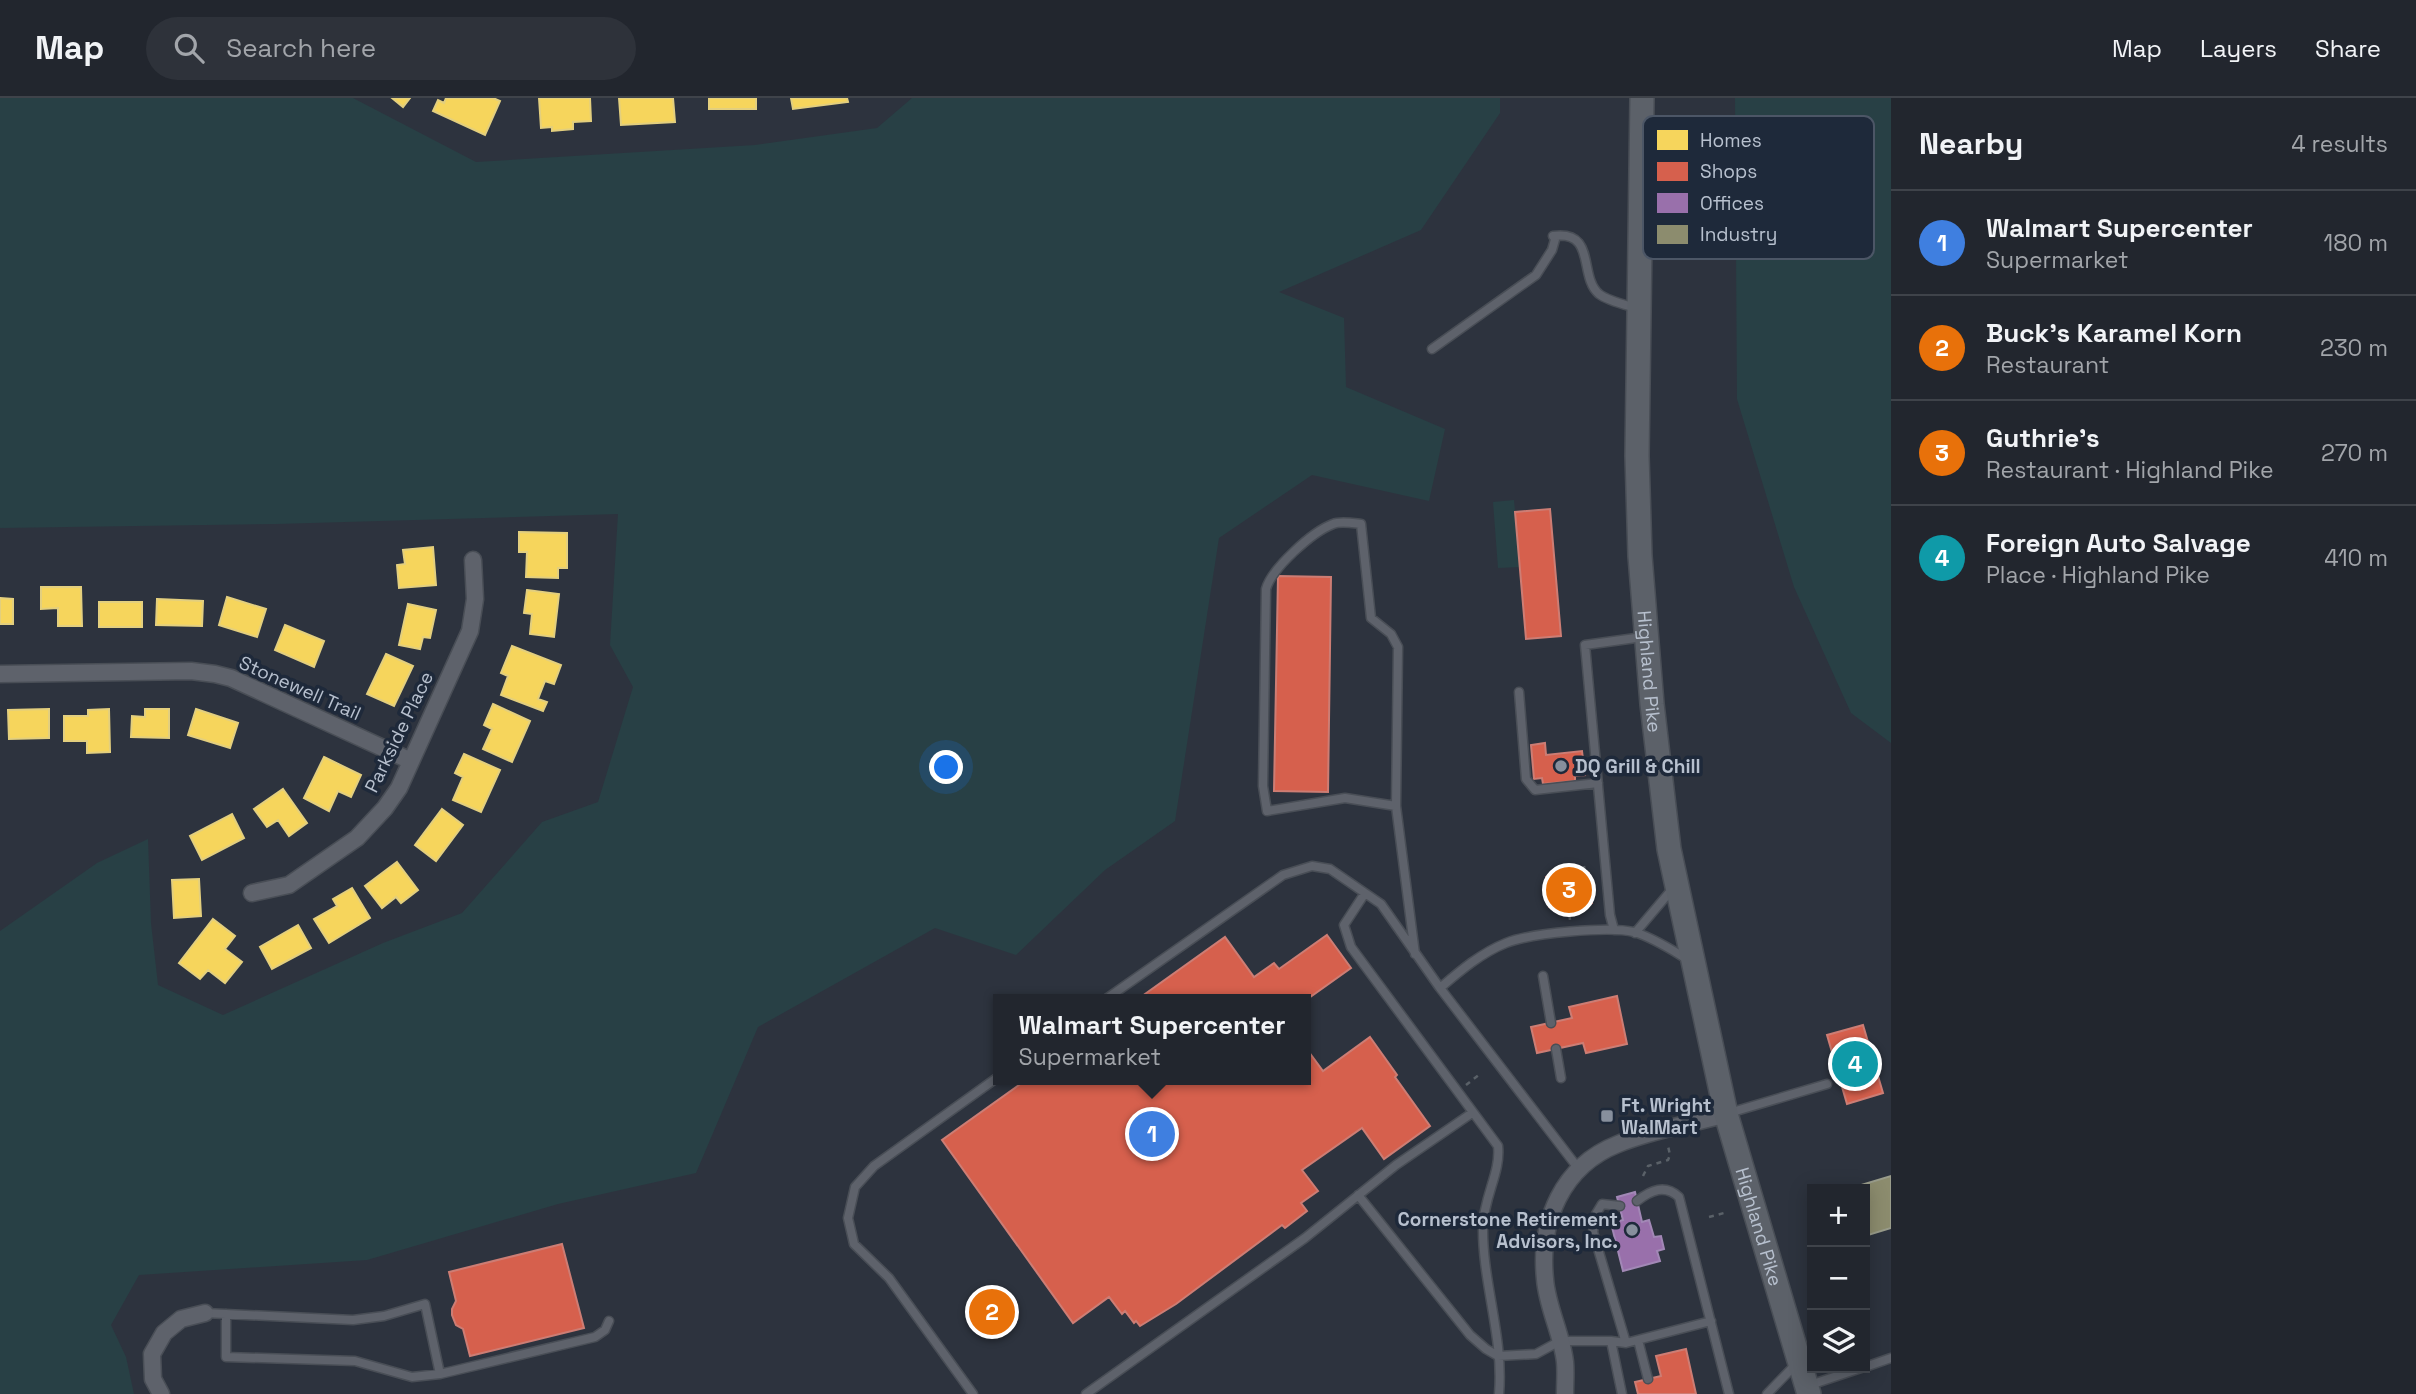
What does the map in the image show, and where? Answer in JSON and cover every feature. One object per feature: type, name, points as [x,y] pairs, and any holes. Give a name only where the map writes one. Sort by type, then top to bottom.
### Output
[{"type":"main road","name":"Highland Pike","points":[[1642,98],[1637,468],[1640,556],[1669,849],[1726,1114],[1808,1390]]},
{"type":"street","name":"Parkside Place","points":[[252,893],[289,885],[357,838],[385,808],[399,788],[470,631],[475,599],[473,560]]},
{"type":"street","name":"Stonewell Trail","points":[[0,674],[191,671],[215,674],[231,678],[411,761]]},
{"type":"street","points":[[1565,1394],[1565,1361],[1545,1280],[1544,1243],[1550,1215],[1561,1190],[1578,1168],[1616,1144],[1726,1114]]},
{"type":"street","points":[[162,1394],[153,1379],[152,1354],[164,1333],[181,1319],[205,1313]]},
{"type":"lane","points":[[1432,349],[1536,275],[1552,250],[1555,236],[1564,235],[1577,240],[1583,250],[1591,282],[1600,295],[1639,310]]},
{"type":"lane","points":[[1396,806],[1345,798],[1267,811],[1263,786],[1266,589],[1276,570],[1312,537],[1335,523],[1361,524],[1371,618],[1391,634],[1398,647],[1396,806],[1415,954]]},
{"type":"lane","points":[[1614,930],[1610,915],[1585,645],[1646,636]]},
{"type":"lane","points":[[1519,692],[1527,779],[1535,790],[1598,783]]},
{"type":"lane","points":[[1113,994],[1283,875],[1312,866],[1330,869],[1381,904],[1440,988],[1578,1168]]},
{"type":"lane","points":[[1635,933],[1676,884]]},
{"type":"lane","points":[[1365,893],[1344,925],[1351,947],[1498,1146],[1499,1160],[1486,1198],[1483,1224],[1484,1266],[1493,1307],[1499,1394]]},
{"type":"lane","points":[[1440,988],[1467,966],[1507,942],[1533,936],[1614,930],[1635,933],[1692,962]]},
{"type":"lane","points":[[1544,976],[1551,1023]]},
{"type":"lane","points":[[1556,1049],[1562,1079]]},
{"type":"lane","points":[[973,1394],[889,1278],[853,1244],[848,1218],[855,1187],[874,1166],[993,1081]]},
{"type":"lane","points":[[1726,1114],[1828,1084]]},
{"type":"lane","points":[[1086,1394],[1305,1238],[1396,1165],[1472,1113]]},
{"type":"lane","points":[[1637,1201],[1648,1192],[1660,1189],[1672,1190],[1679,1197],[1729,1394]]},
{"type":"lane","points":[[1358,1195],[1470,1335],[1498,1356],[1535,1354],[1560,1341],[1626,1343],[1711,1321]]},
{"type":"lane","points":[[1620,1206],[1602,1204],[1595,1214],[1593,1233],[1626,1343]]},
{"type":"lane","points":[[205,1313],[354,1320],[384,1316],[425,1304],[440,1374]]},
{"type":"lane","points":[[226,1314],[226,1357],[355,1361],[412,1377],[440,1374],[595,1337],[610,1321]]},
{"type":"lane","points":[[1638,1340],[1648,1380]]},
{"type":"lane","points":[[1611,1341],[1622,1394]]},
{"type":"lane","points":[[1870,1365],[1891,1358]]},
{"type":"lane","points":[[1767,1394],[1800,1360]]},
{"type":"lane","points":[[1808,1390],[1849,1373]]},
{"type":"path","points":[[1584,866],[1585,873]]},
{"type":"path","points":[[1568,905],[1570,923]]},
{"type":"path","points":[[1464,1086],[1480,1074]]},
{"type":"path","points":[[1643,1176],[1648,1166],[1668,1160],[1668,1146]]},
{"type":"path","points":[[1709,1217],[1724,1213]]},
{"type":"green space","points":[[0,98],[353,98],[476,162],[755,145],[877,128],[912,98],[1500,98],[1500,113],[1421,230],[1279,292],[1344,318],[1346,387],[1445,429],[1429,501],[1312,475],[1219,538],[1175,821],[1105,870],[1016,955],[935,928],[758,1027],[696,1173],[558,1204],[367,1260],[139,1275],[111,1325],[126,1357],[134,1394],[0,1394],[0,931],[97,863],[148,839],[151,923],[158,985],[223,1015],[383,943],[462,913],[542,822],[598,802],[633,687],[610,645],[618,514],[276,524],[0,528]]},
{"type":"green space","points":[[1735,98],[1891,98],[1891,743],[1851,713],[1794,587],[1737,399],[1736,259],[1874,259],[1874,116],[1735,116]]},
{"type":"green space","points":[[1514,500],[1520,567],[1498,568],[1493,502]]},
{"type":"building: Homes","points":[[392,98],[410,98],[403,107]]},
{"type":"building: Homes","points":[[446,98],[493,98],[500,101],[485,135],[433,111],[438,100],[444,103]]},
{"type":"building: Homes","points":[[539,98],[590,98],[591,121],[573,122],[573,129],[552,131],[552,127],[541,128]]},
{"type":"building: Homes","points":[[619,98],[673,98],[675,122],[621,125]]},
{"type":"building: Homes","points":[[709,98],[756,98],[756,109],[709,109]]},
{"type":"building: Homes","points":[[791,98],[847,98],[848,102],[793,109]]},
{"type":"building: Homes","points":[[519,532],[567,533],[567,568],[558,568],[558,578],[526,577],[527,552],[519,552]]},
{"type":"building: Homes","points":[[433,547],[436,585],[399,588],[397,565],[405,564],[403,550]]},
{"type":"building: Homes","points":[[41,587],[81,587],[82,626],[58,626],[58,608],[41,609]]},
{"type":"building: Homes","points":[[527,590],[559,594],[554,637],[530,634],[532,614],[524,613]]},
{"type":"building: Homes","points":[[227,597],[266,609],[257,637],[219,625]]},
{"type":"building: Homes","points":[[0,598],[13,599],[13,624],[0,624]]},
{"type":"building: Homes","points":[[157,599],[203,601],[202,626],[156,625]]},
{"type":"building: Homes","points":[[99,602],[142,602],[142,627],[99,627]]},
{"type":"building: Homes","points":[[408,604],[436,610],[430,638],[423,637],[420,649],[399,645]]},
{"type":"building: Homes","points":[[285,625],[324,641],[314,667],[275,650]]},
{"type":"building: Homes","points":[[512,646],[561,665],[554,684],[545,681],[538,699],[547,702],[543,711],[501,695],[508,676],[501,673]]},
{"type":"building: Homes","points":[[386,654],[413,666],[394,706],[367,694]]},
{"type":"building: Homes","points":[[493,704],[530,721],[512,762],[483,749],[492,729],[484,725]]},
{"type":"building: Homes","points":[[49,709],[49,738],[9,739],[8,710]]},
{"type":"building: Homes","points":[[109,709],[110,752],[87,753],[87,741],[64,741],[64,716],[88,716],[88,710]]},
{"type":"building: Homes","points":[[145,709],[169,709],[169,738],[131,737],[132,716],[145,717]]},
{"type":"building: Homes","points":[[196,709],[238,723],[230,748],[188,735]]},
{"type":"building: Homes","points":[[464,754],[500,770],[481,812],[453,800],[463,777],[455,773]]},
{"type":"building: Homes","points":[[324,757],[361,775],[351,797],[338,791],[329,811],[304,798]]},
{"type":"building: Homes","points":[[283,789],[307,823],[289,836],[278,820],[267,827],[254,809]]},
{"type":"building: Homes","points":[[442,809],[463,825],[436,861],[415,845]]},
{"type":"building: Homes","points":[[232,814],[244,838],[202,860],[190,836]]},
{"type":"building: Homes","points":[[397,862],[418,890],[401,903],[396,897],[382,908],[365,886]]},
{"type":"building: Homes","points":[[199,879],[201,916],[174,918],[172,880]]},
{"type":"building: Homes","points":[[352,888],[370,918],[329,943],[314,919],[337,906],[333,899]]},
{"type":"building: Homes","points":[[213,919],[235,936],[225,949],[242,962],[225,983],[208,970],[200,979],[179,963]]},
{"type":"building: Homes","points":[[298,925],[311,948],[272,969],[260,947]]},
{"type":"building: Shops","points":[[1550,509],[1561,636],[1526,639],[1515,512]]},
{"type":"building: Shops","points":[[1278,576],[1331,577],[1328,792],[1274,791]]},
{"type":"building: Shops","points":[[1545,743],[1546,755],[1582,751],[1585,775],[1575,776],[1575,781],[1543,784],[1542,778],[1534,779],[1531,745]]},
{"type":"building: Shops","points":[[1589,873],[1592,903],[1549,907],[1546,877]]},
{"type":"building: Shops","points":[[1327,935],[1351,968],[1311,996],[1311,994],[1145,994],[1225,937],[1254,977],[1274,963],[1279,969]]},
{"type":"building: Shops","points":[[1617,996],[1627,1044],[1586,1053],[1583,1043],[1537,1053],[1531,1027],[1572,1018],[1569,1007]]},
{"type":"building: Shops","points":[[1863,1025],[1883,1093],[1847,1104],[1827,1035]]},
{"type":"building: Shops","points":[[1370,1037],[1430,1126],[1384,1159],[1362,1128],[1302,1170],[1318,1191],[1301,1203],[1307,1211],[1285,1228],[1282,1225],[1176,1304],[1140,1326],[1136,1321],[1134,1323],[1125,1311],[1122,1314],[1109,1297],[1073,1323],[942,1140],[1019,1085],[1311,1085],[1311,1055],[1323,1071]]},
{"type":"building: Shops","points":[[562,1244],[584,1328],[470,1356],[463,1329],[456,1325],[452,1315],[456,1301],[449,1272]]},
{"type":"building: Shops","points":[[1686,1349],[1696,1394],[1638,1394],[1635,1382],[1661,1376],[1656,1356]]},
{"type":"building: Offices","name":"Cornerstone Retirement Advisors, Inc.","points":[[1635,1192],[1642,1222],[1649,1220],[1654,1237],[1661,1236],[1664,1249],[1657,1251],[1660,1261],[1623,1271],[1611,1223],[1623,1220],[1617,1197]]},
{"type":"building: Industry","points":[[1891,1176],[1891,1228],[1870,1234],[1870,1184],[1865,1184]]},
{"type":"place","name":"DQ Grill & Chill","points":[[1561,766]]},
{"type":"place","name":"Guthrie's","points":[[1569,890]]},
{"type":"place","name":"Foreign Auto Salvage","points":[[1855,1064]]},
{"type":"place","name":"Ft. Wright WalMart","points":[[1607,1116]]},
{"type":"place","name":"Walmart Supercenter","points":[[1152,1134]]},
{"type":"place","name":"Cornerstone Retirement Advisors, Inc.","points":[[1632,1230]]},
{"type":"place","name":"Buck's Karamel Korn","points":[[992,1312]]}]
